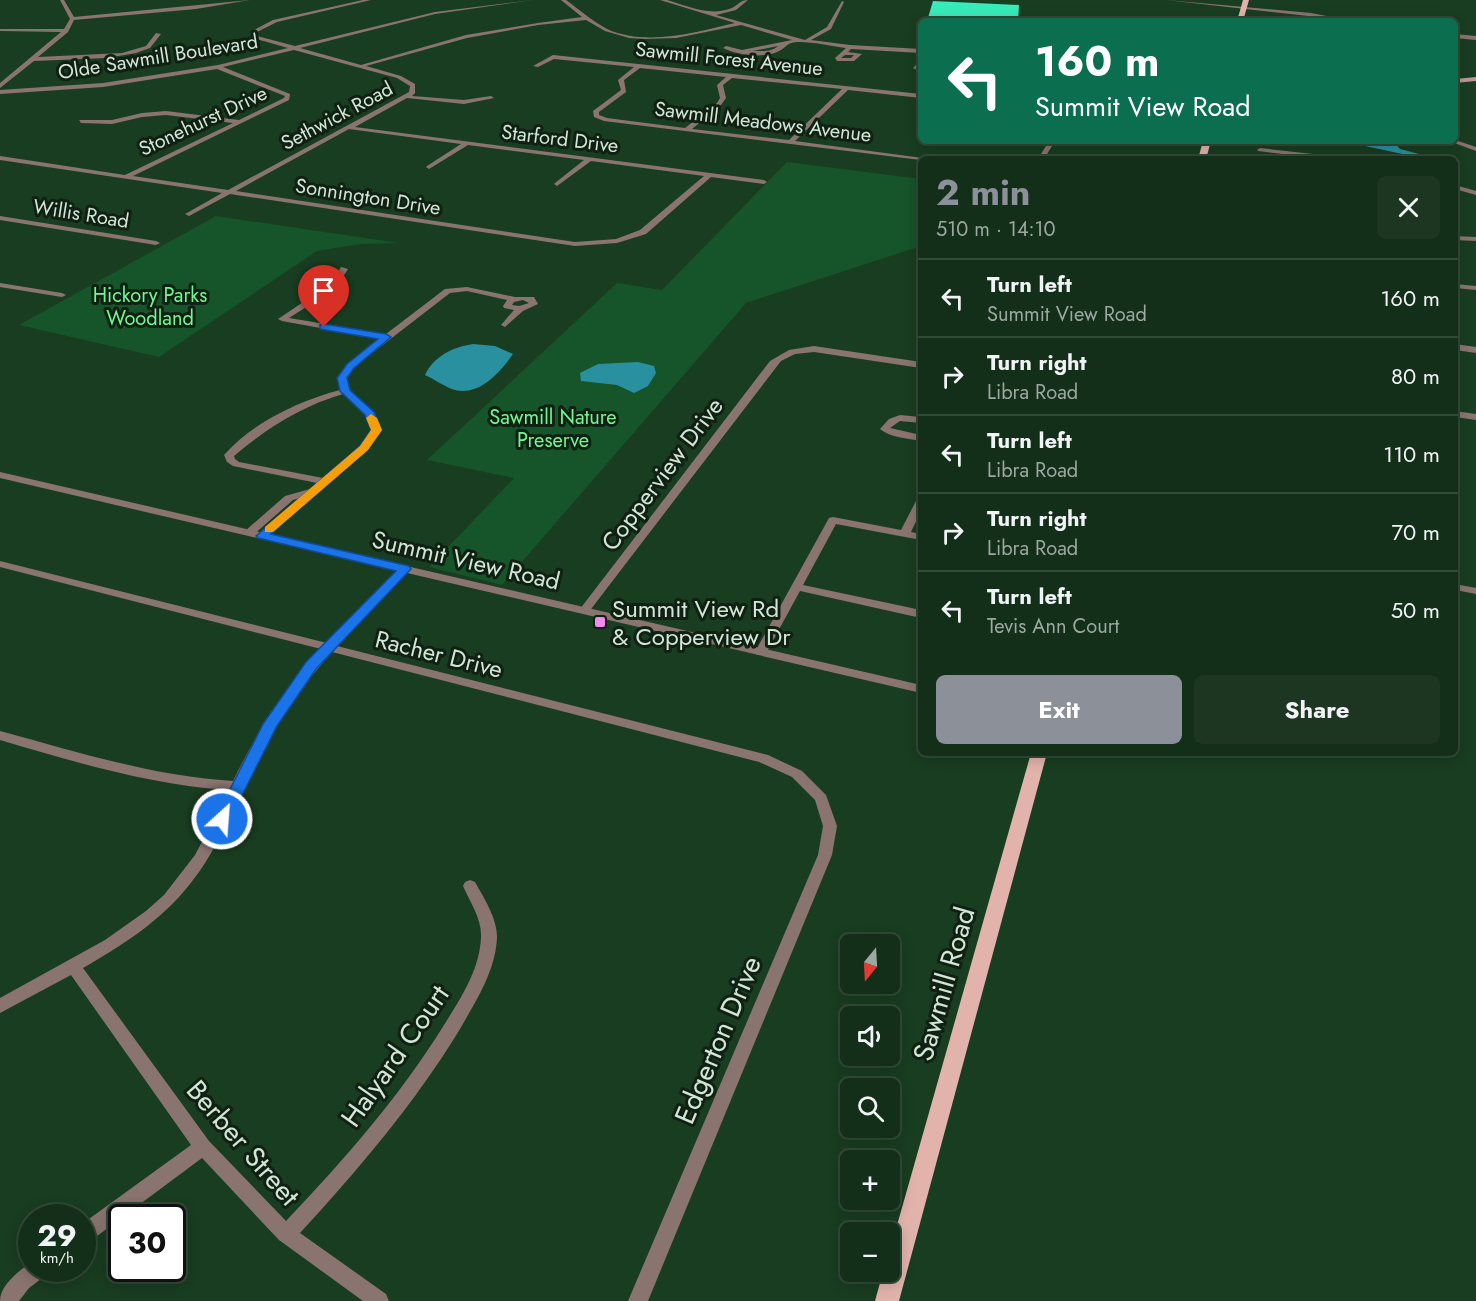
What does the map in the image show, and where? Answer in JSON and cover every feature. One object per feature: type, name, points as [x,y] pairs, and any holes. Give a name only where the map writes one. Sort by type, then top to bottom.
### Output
[{"type":"main road","points":[[1241,18],[1246,0]]},
{"type":"main road","points":[[1458,81],[1476,79]]},
{"type":"main road","points":[[1458,86],[1476,85]]},
{"type":"main road","name":"Sawmill Road","points":[[887,1301],[1038,756]]},
{"type":"street","points":[[62,0],[72,19]]},
{"type":"street","points":[[161,0],[165,10]]},
{"type":"street","points":[[72,19],[248,0]]},
{"type":"street","name":"Sethwick Road","points":[[189,214],[409,97],[414,90],[410,81],[264,41],[255,36],[254,31],[275,21],[369,0]]},
{"type":"street","name":"Olde Sawmill Boulevard","points":[[0,92],[103,85],[218,67],[435,13],[531,0]]},
{"type":"street","points":[[562,0],[614,32],[643,37],[675,36],[739,24]]},
{"type":"street","points":[[662,0],[797,40],[850,47],[918,51]]},
{"type":"street","points":[[710,15],[734,9],[746,0]]},
{"type":"street","points":[[1168,0],[1334,18]]},
{"type":"street","points":[[805,41],[830,27],[842,2]]},
{"type":"street","points":[[362,66],[466,37],[588,18]]},
{"type":"street","points":[[0,87],[66,31],[72,19]]},
{"type":"street","points":[[0,30],[66,31]]},
{"type":"street","points":[[32,59],[132,52],[148,48],[158,34]]},
{"type":"street","points":[[1458,36],[1476,38]]},
{"type":"street","points":[[726,48],[742,51],[771,44],[782,45],[797,40]]},
{"type":"street","points":[[844,53],[850,47]]},
{"type":"street","name":"Sawmill Forest Avenue","points":[[536,66],[553,57],[918,96]]},
{"type":"street","name":"Sawmill Meadows Avenue","points":[[639,66],[623,76],[621,80],[624,91],[596,111],[596,116],[606,120],[918,158]]},
{"type":"street","name":"Stonehurst Drive","points":[[125,177],[287,99],[288,95],[218,67]]},
{"type":"street","points":[[686,130],[719,104],[723,98],[720,85],[731,76]]},
{"type":"street","points":[[791,142],[847,88]]},
{"type":"street","points":[[409,97],[464,102],[491,98]]},
{"type":"street","points":[[81,121],[111,122],[142,115],[166,113],[240,122]]},
{"type":"street","name":"Starford Drive","points":[[351,128],[764,182]]},
{"type":"street","points":[[429,167],[466,143]]},
{"type":"street","points":[[1458,143],[1476,149]]},
{"type":"street","points":[[1259,156],[1263,144]]},
{"type":"street","points":[[1260,150],[1313,156]]},
{"type":"street","name":"Sonnington Drive","points":[[0,158],[556,242],[589,244],[617,241],[643,232],[709,175]]},
{"type":"street","points":[[557,184],[590,159]]},
{"type":"street","points":[[1458,188],[1476,193]]},
{"type":"street","name":"Willis Road","points":[[0,218],[156,243]]},
{"type":"street","points":[[2,227],[16,220]]},
{"type":"street","points":[[1458,238],[1474,240]]},
{"type":"street","points":[[344,269],[333,286],[282,319],[386,337]]},
{"type":"street","points":[[0,285],[62,295]]},
{"type":"street","points":[[1458,286],[1476,288]]},
{"type":"street","points":[[262,536],[364,448],[376,430],[370,414],[345,391],[342,378],[350,366],[444,293],[454,289],[467,289],[514,299],[527,298],[535,302],[529,308],[520,309],[507,306],[508,302],[514,299]]},
{"type":"street","points":[[505,325],[520,309]]},
{"type":"street","points":[[1458,347],[1476,350]]},
{"type":"street","name":"Copperview Drive","points":[[584,611],[773,363],[782,355],[814,349],[918,365]]},
{"type":"street","points":[[324,482],[236,464],[230,460],[230,455],[289,411],[305,402],[345,391]]},
{"type":"street","points":[[1458,414],[1476,417]]},
{"type":"street","points":[[918,420],[895,418],[885,429],[894,434],[918,438]]},
{"type":"street","name":"Summit View Road","points":[[0,475],[918,688]]},
{"type":"street","points":[[249,532],[289,498],[313,491]]},
{"type":"street","points":[[905,533],[918,507]]},
{"type":"street","points":[[761,652],[833,520],[918,536]]},
{"type":"street","name":"Racher Drive","points":[[0,564],[763,758],[797,774],[821,798]]},
{"type":"street","points":[[0,1005],[113,941],[147,918],[168,900],[205,852],[270,724],[311,666],[404,569]]},
{"type":"street","points":[[796,586],[918,613]]},
{"type":"street","points":[[1458,588],[1476,591]]},
{"type":"street","points":[[0,735],[121,771],[213,785],[238,786]]},
{"type":"street","name":"Edgerton Drive","points":[[638,1301],[825,855],[830,826],[821,798]]},
{"type":"street","name":"Halyard Court","points":[[286,1234],[376,1135],[420,1077],[471,995],[489,936],[482,911],[470,886]]},
{"type":"street","name":"Berber Street","points":[[72,964],[203,1148],[286,1234],[379,1301]]},
{"type":"street","points":[[96,1226],[203,1148]]},
{"type":"street","points":[[7,1301],[21,1282]]},
{"type":"green space","name":"Sawmill Nature Preserve","points":[[787,162],[918,179],[918,247],[746,303],[502,585],[429,567],[514,478],[427,460],[617,283],[662,290]]},
{"type":"green space","name":"Hickory Parks Woodland","points":[[216,216],[399,243],[361,244],[317,251],[159,357],[19,325]]},
{"type":"water","points":[[1349,144],[1396,144],[1400,149],[1427,156],[1412,156]]},
{"type":"water","points":[[473,344],[495,346],[513,354],[489,381],[473,389],[455,390],[425,375],[433,363],[445,354],[458,347]]},
{"type":"water","points":[[638,362],[654,366],[656,373],[648,386],[634,393],[617,385],[581,381],[580,373],[598,364]]},
{"type":"building","points":[[933,1],[1019,5],[1018,18],[928,18]]},
{"type":"slow traffic","points":[[269,530],[364,448],[376,430],[371,418]]},
{"type":"place","name":"Summit View Rd & Copperview Dr","points":[[600,622]]},
{"type":"route","points":[[222,819],[270,724],[311,666],[404,569],[262,536],[364,448],[376,430],[370,414],[345,391],[342,378],[350,366],[386,337],[324,327]]}]
